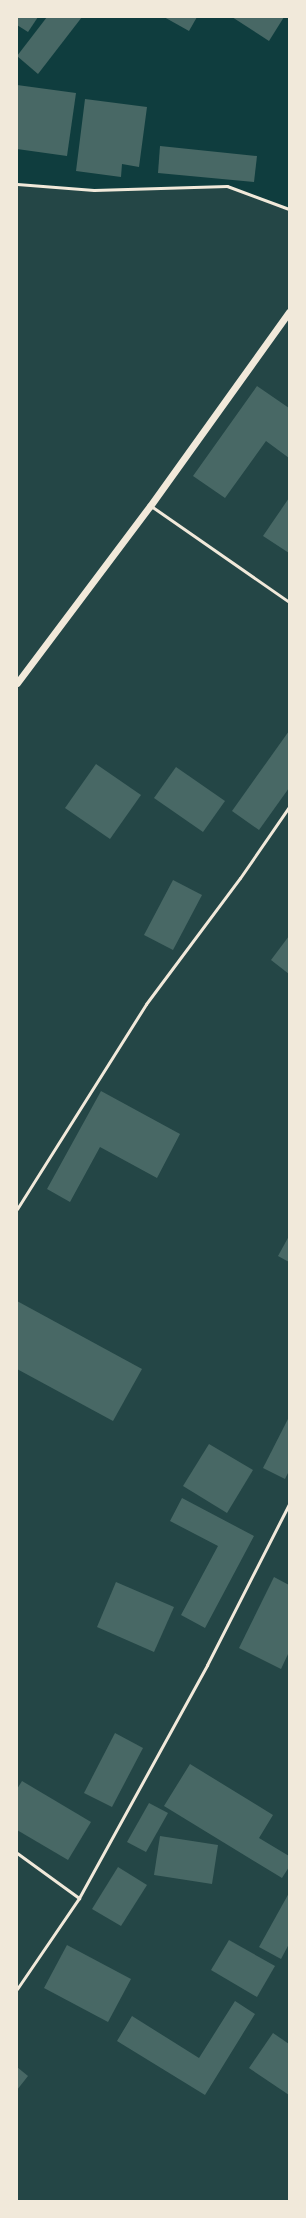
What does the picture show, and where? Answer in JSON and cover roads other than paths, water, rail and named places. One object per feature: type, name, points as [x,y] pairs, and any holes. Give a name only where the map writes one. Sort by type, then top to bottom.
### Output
[{"type":"street","points":[[17,683],[150,506],[289,312]]},
{"type":"lane","points":[[17,184],[94,190],[227,186],[289,209]]},
{"type":"lane","points":[[150,506],[289,602]]},
{"type":"lane","points":[[17,1209],[146,1004],[240,878],[289,807]]},
{"type":"lane","points":[[17,1989],[79,1898],[207,1665],[289,1504]]},
{"type":"lane","points":[[17,1853],[79,1898]]}]
